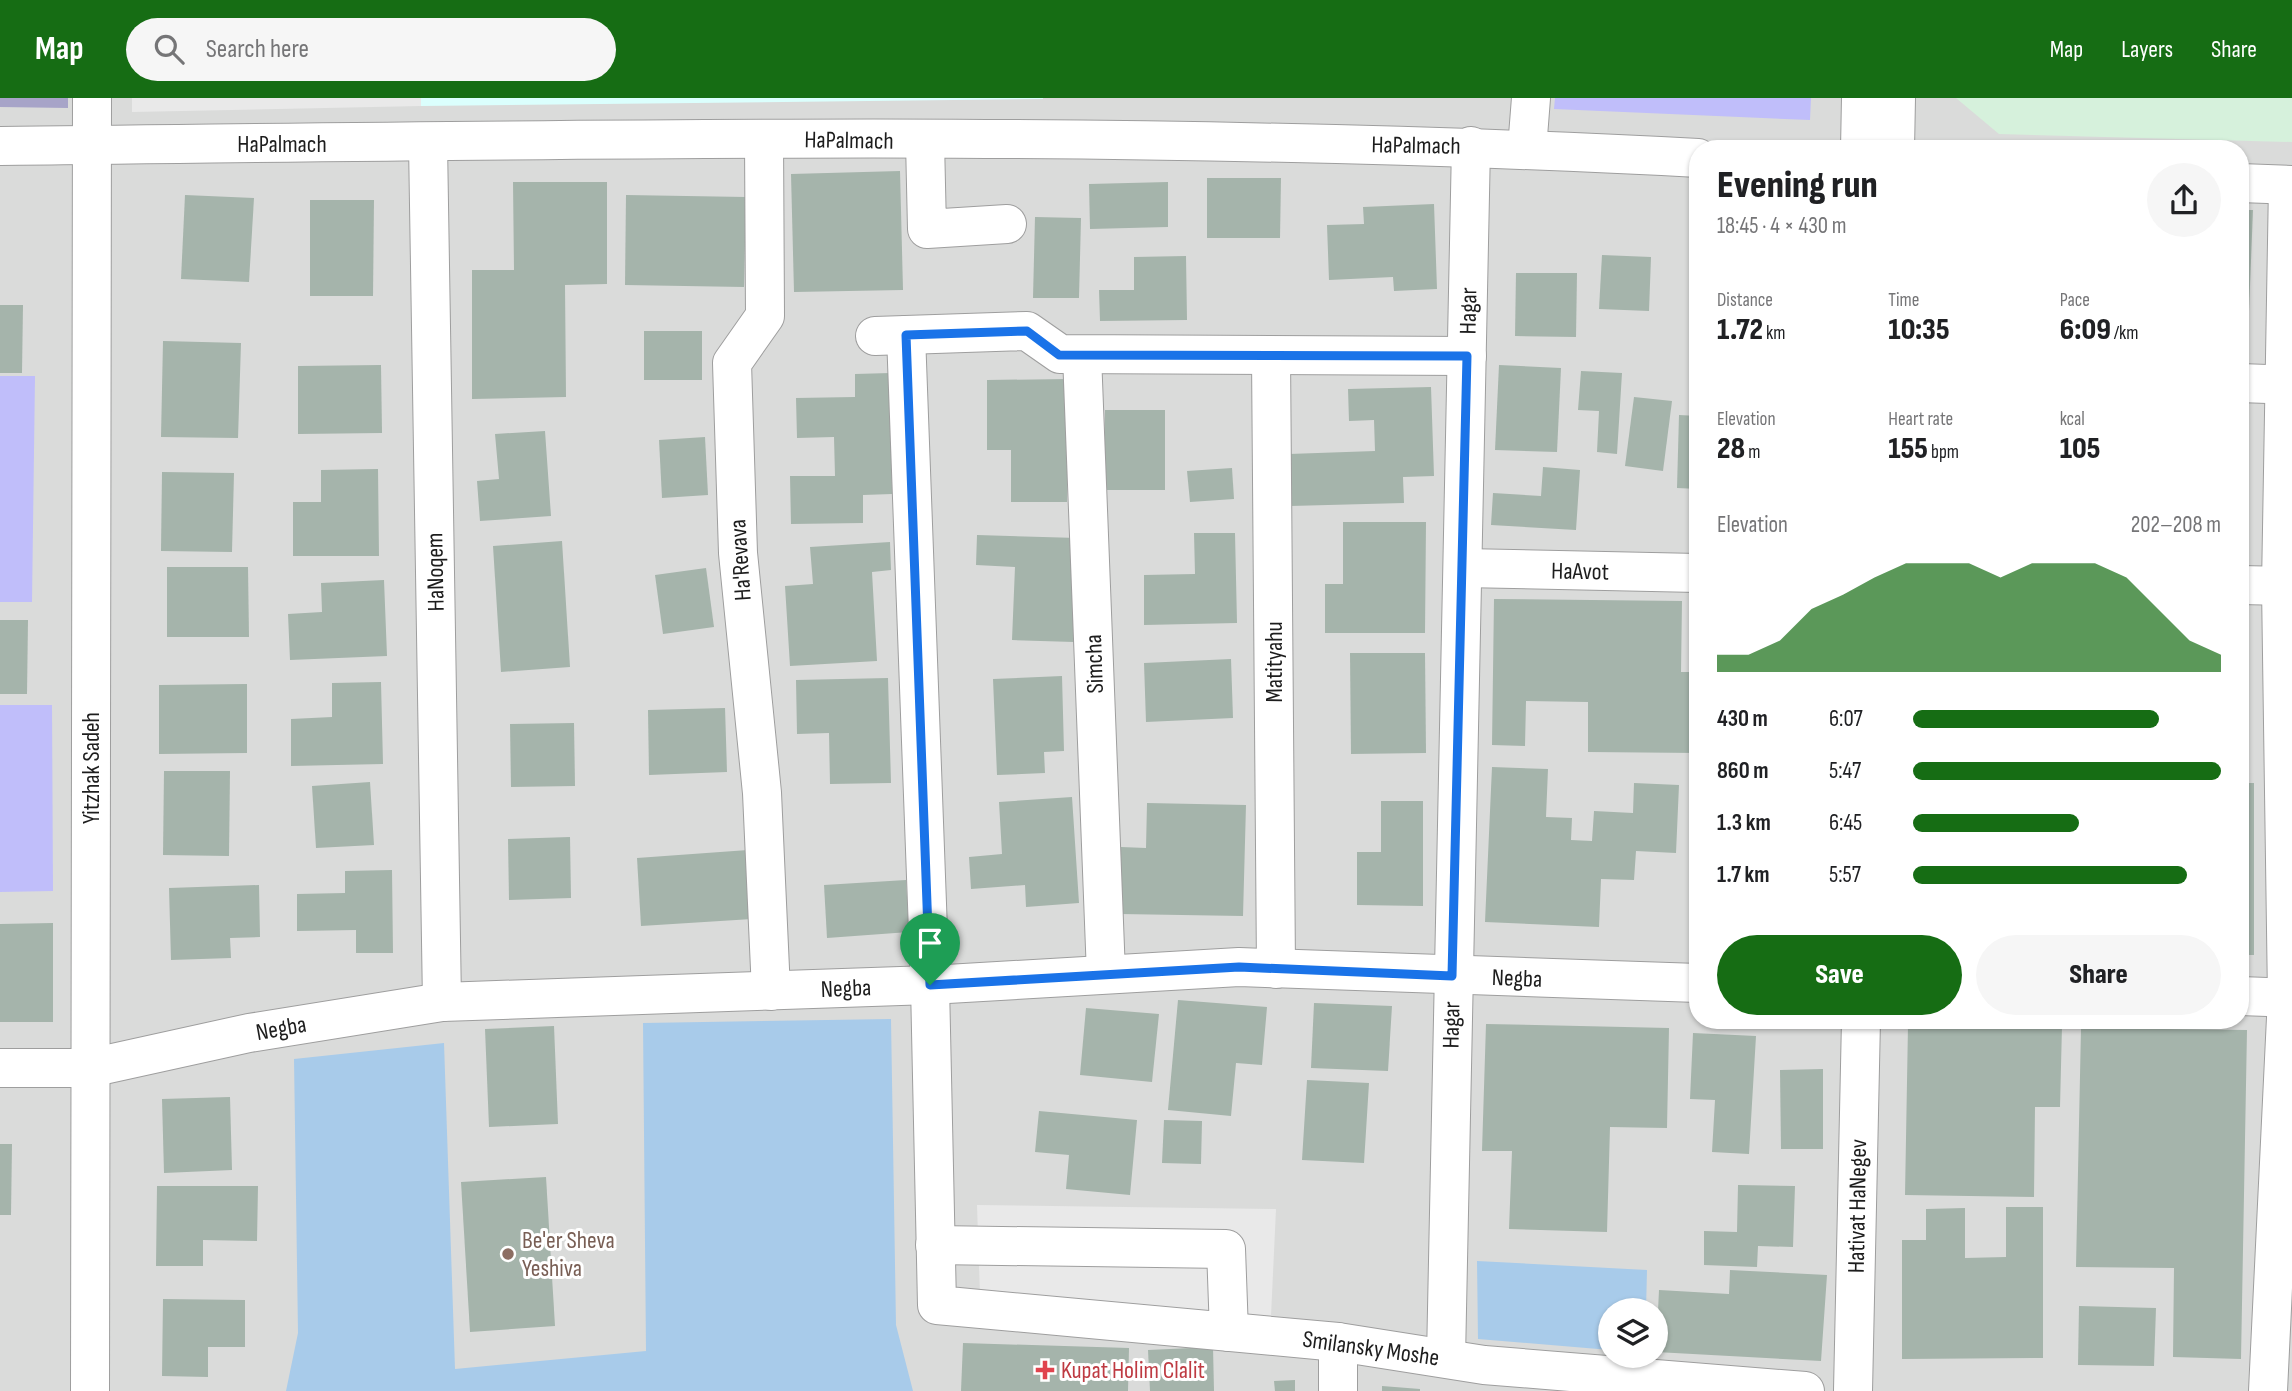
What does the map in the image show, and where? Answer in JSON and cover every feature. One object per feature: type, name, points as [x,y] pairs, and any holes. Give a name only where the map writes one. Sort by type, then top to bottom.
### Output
[{"type":"street","name":"Yitzhak Sadeh","points":[[90,1391],[92,98]]},
{"type":"street","points":[[1527,149],[1531,98]]},
{"type":"street","points":[[1860,140],[1861,98]]},
{"type":"street","points":[[1895,140],[1896,98]]},
{"type":"street","name":"Ha'Revava","points":[[764,139],[765,316],[732,363],[738,553],[762,793],[771,991]]},
{"type":"street","name":"HaPalmach","points":[[0,146],[1030,139],[1471,146],[1689,158]]},
{"type":"street","points":[[925,141],[927,229],[1007,224]]},
{"type":"street","name":"HaNoqem","points":[[428,143],[442,1002]]},
{"type":"street","name":"Hagar","points":[[1446,1358],[1471,146]]},
{"type":"street","points":[[2249,183],[2290,185],[2286,586],[2289,998],[2268,1391]]},
{"type":"street","points":[[1229,1332],[1226,1249],[936,1245],[930,985],[891,336],[1027,331],[1059,355],[1467,356]]},
{"type":"street","name":"Simcha","points":[[1082,355],[1106,974]]},
{"type":"street","name":"Matityahu","points":[[1271,356],[1276,969]]},
{"type":"street","points":[[2249,383],[2288,385]]},
{"type":"street","name":"HaAvot","points":[[1463,568],[1689,573]]},
{"type":"street","points":[[2249,585],[2286,586]]},
{"type":"street","name":"Negba","points":[[0,1068],[90,1068],[249,1033],[442,1002],[930,985],[1239,967],[1689,984]]},
{"type":"street","points":[[2249,996],[2289,998]]},
{"type":"street","name":"Hativat HaNegev","points":[[1853,1391],[1861,1029]]},
{"type":"street","name":"Smilansky Moshe","points":[[936,1245],[937,1305],[1338,1342],[1446,1358],[1484,1378],[1805,1391]]},
{"type":"street","points":[[1338,1342],[1338,1391]]},
{"type":"shaded area","points":[[0,98],[2292,98],[2292,1391],[0,1391]]},
{"type":"shaded area","points":[[0,98],[68,98],[68,108],[0,107]]},
{"type":"shaded area","points":[[132,98],[421,98],[421,106],[132,112]]},
{"type":"shaded area","points":[[421,98],[1043,98],[1043,99],[421,106]]},
{"type":"shaded area","points":[[1555,98],[1811,98],[1810,120],[1554,109]]},
{"type":"shaded area","points":[[1956,98],[2292,98],[2292,142],[1999,134]]},
{"type":"shaded area","points":[[0,376],[35,376],[32,602],[0,602]]},
{"type":"shaded area","points":[[0,705],[52,705],[53,891],[0,892]]},
{"type":"shaded area","points":[[891,1019],[896,1325],[913,1391],[286,1391],[298,1333],[294,1059],[444,1043],[455,1369],[646,1351],[643,1023]]},
{"type":"shaded area","points":[[977,1205],[1276,1209],[1271,1316],[980,1295]]},
{"type":"shaded area","points":[[1477,1261],[1647,1270],[1646,1298],[1598,1298],[1598,1349],[1478,1339]]},
{"type":"building","points":[[900,171],[903,290],[794,292],[791,174]]},
{"type":"building","points":[[1207,178],[1281,178],[1280,238],[1207,238]]},
{"type":"building","points":[[513,182],[607,182],[607,284],[565,285],[566,397],[472,399],[472,270],[514,270]]},
{"type":"building","points":[[1168,182],[1168,227],[1090,229],[1089,184]]},
{"type":"building","points":[[185,195],[254,198],[249,282],[181,279]]},
{"type":"building","points":[[626,195],[746,197],[744,287],[625,285]]},
{"type":"building","points":[[310,200],[374,200],[373,296],[310,296]]},
{"type":"building","points":[[1434,204],[1437,289],[1394,291],[1393,277],[1329,280],[1327,225],[1364,224],[1363,207]]},
{"type":"building","points":[[2249,210],[2253,210],[2249,311]]},
{"type":"building","points":[[1035,217],[1081,218],[1079,298],[1033,298]]},
{"type":"building","points":[[1602,255],[1651,257],[1649,311],[1599,309]]},
{"type":"building","points":[[1186,256],[1187,320],[1100,321],[1099,290],[1134,290],[1134,257]]},
{"type":"building","points":[[1516,273],[1577,273],[1576,337],[1515,336]]},
{"type":"building","points":[[0,305],[23,305],[22,373],[0,373]]},
{"type":"building","points":[[644,331],[702,331],[702,380],[644,380]]},
{"type":"building","points":[[163,341],[241,343],[238,438],[161,437]]},
{"type":"building","points":[[381,365],[382,433],[298,434],[298,366]]},
{"type":"building","points":[[1499,365],[1561,368],[1557,452],[1495,450]]},
{"type":"building","points":[[1581,371],[1622,373],[1617,454],[1597,452],[1599,411],[1578,410]]},
{"type":"building","points":[[890,373],[892,494],[863,495],[863,523],[791,524],[790,476],[835,476],[834,437],[797,438],[796,398],[855,397],[855,374]]},
{"type":"building","points":[[1068,379],[1067,502],[1011,502],[1011,450],[987,450],[987,380]]},
{"type":"building","points":[[1431,387],[1434,476],[1403,477],[1404,503],[1290,506],[1289,454],[1375,451],[1374,420],[1349,421],[1348,389]]},
{"type":"building","points":[[1634,397],[1672,401],[1663,471],[1625,466]]},
{"type":"building","points":[[1105,410],[1165,410],[1165,490],[1104,490]]},
{"type":"building","points":[[1679,415],[1689,416],[1689,489],[1677,488]]},
{"type":"building","points":[[545,431],[551,516],[480,521],[477,481],[499,479],[495,434]]},
{"type":"building","points":[[705,437],[708,495],[662,498],[659,440]]},
{"type":"building","points":[[1543,467],[1580,470],[1576,530],[1491,525],[1493,493],[1541,496]]},
{"type":"building","points":[[1232,468],[1234,499],[1190,502],[1187,471]]},
{"type":"building","points":[[378,469],[379,556],[293,556],[293,502],[321,502],[321,470]]},
{"type":"building","points":[[162,472],[234,473],[232,552],[161,551]]},
{"type":"building","points":[[1343,522],[1426,522],[1425,633],[1325,633],[1325,584],[1343,584]]},
{"type":"building","points":[[1194,533],[1235,533],[1237,623],[1144,625],[1144,575],[1195,574]]},
{"type":"building","points":[[977,535],[1078,538],[1074,642],[1012,640],[1015,567],[976,565]]},
{"type":"building","points":[[562,541],[570,667],[501,672],[493,546]]},
{"type":"building","points":[[890,542],[891,570],[872,572],[877,661],[790,666],[785,586],[813,584],[810,547]]},
{"type":"building","points":[[167,567],[248,567],[249,637],[167,637]]},
{"type":"building","points":[[706,568],[714,627],[663,634],[655,575]]},
{"type":"building","points":[[384,580],[387,656],[290,660],[288,614],[322,612],[321,583]]},
{"type":"building","points":[[1494,599],[1682,601],[1681,672],[1689,672],[1689,753],[1588,752],[1588,702],[1526,701],[1525,746],[1492,745]]},
{"type":"building","points":[[0,620],[28,620],[27,694],[0,694]]},
{"type":"building","points":[[1350,653],[1425,653],[1426,753],[1351,754]]},
{"type":"building","points":[[1231,659],[1233,718],[1146,722],[1144,663]]},
{"type":"building","points":[[1062,676],[1064,751],[1044,752],[1045,773],[997,775],[993,679]]},
{"type":"building","points":[[888,678],[891,783],[830,784],[829,733],[797,734],[796,680]]},
{"type":"building","points":[[381,682],[383,764],[291,766],[291,719],[332,717],[332,683]]},
{"type":"building","points":[[247,684],[247,753],[159,754],[159,685]]},
{"type":"building","points":[[725,708],[727,772],[649,775],[648,710]]},
{"type":"building","points":[[574,723],[575,786],[511,787],[510,724]]},
{"type":"building","points":[[1492,767],[1548,769],[1546,817],[1572,818],[1571,840],[1592,841],[1594,811],[1633,813],[1634,783],[1679,785],[1676,853],[1636,851],[1634,880],[1601,879],[1599,927],[1485,922]]},
{"type":"building","points":[[164,771],[230,771],[229,856],[163,855]]},
{"type":"building","points":[[370,782],[374,845],[316,848],[312,786]]},
{"type":"building","points":[[2249,783],[2254,783],[2254,955],[2249,955]]},
{"type":"building","points":[[1072,797],[1079,903],[1026,907],[1025,885],[971,889],[969,857],[1002,854],[999,802]]},
{"type":"building","points":[[1381,801],[1423,801],[1423,906],[1357,905],[1357,852],[1381,852]]},
{"type":"building","points":[[1147,803],[1246,805],[1243,916],[1120,914],[1121,847],[1146,848]]},
{"type":"building","points":[[570,837],[571,898],[509,900],[508,839]]},
{"type":"building","points":[[748,850],[752,919],[641,926],[637,858]]},
{"type":"building","points":[[392,870],[393,953],[356,953],[356,930],[297,931],[297,894],[345,893],[345,871]]},
{"type":"building","points":[[906,880],[909,932],[827,938],[824,885]]},
{"type":"building","points":[[259,885],[260,937],[230,938],[231,958],[171,960],[169,888]]},
{"type":"building","points":[[53,923],[53,1022],[0,1022],[0,924]]},
{"type":"building","points":[[1178,1000],[1267,1007],[1262,1065],[1236,1063],[1231,1116],[1168,1110]]},
{"type":"building","points":[[1314,1003],[1392,1006],[1388,1071],[1311,1068]]},
{"type":"building","points":[[1086,1008],[1159,1014],[1152,1082],[1080,1075]]},
{"type":"building","points":[[1486,1024],[1669,1028],[1667,1128],[1610,1127],[1607,1232],[1509,1229],[1512,1151],[1482,1151]]},
{"type":"building","points":[[554,1026],[558,1124],[489,1127],[485,1029]]},
{"type":"building","points":[[1908,1029],[2062,1029],[2060,1107],[2035,1107],[2034,1197],[1905,1195]]},
{"type":"building","points":[[2081,1029],[2247,1030],[2241,1359],[2173,1357],[2174,1268],[2076,1267]]},
{"type":"building","points":[[1693,1033],[1756,1036],[1749,1154],[1712,1152],[1715,1100],[1690,1099]]},
{"type":"building","points":[[1823,1069],[1823,1149],[1781,1149],[1780,1070]]},
{"type":"building","points":[[1307,1080],[1369,1083],[1364,1163],[1302,1160]]},
{"type":"building","points":[[230,1097],[232,1170],[164,1173],[162,1099]]},
{"type":"building","points":[[1039,1111],[1137,1120],[1130,1195],[1066,1189],[1069,1155],[1035,1152]]},
{"type":"building","points":[[1164,1120],[1202,1121],[1201,1164],[1162,1163]]},
{"type":"building","points":[[0,1144],[12,1144],[11,1215],[0,1215]]},
{"type":"building","name":"Be'er Sheva Yeshiva","points":[[546,1177],[555,1326],[470,1332],[461,1182]]},
{"type":"building","points":[[1738,1185],[1795,1186],[1793,1247],[1758,1246],[1757,1267],[1704,1265],[1704,1231],[1737,1232]]},
{"type":"building","points":[[157,1186],[258,1186],[257,1241],[203,1240],[203,1266],[156,1266]]},
{"type":"building","points":[[2006,1207],[2043,1207],[2043,1358],[1902,1359],[1902,1240],[1926,1240],[1926,1209],[1965,1208],[1965,1258],[2006,1257]]},
{"type":"building","points":[[1730,1270],[1827,1275],[1821,1361],[1668,1353],[1668,1298],[1659,1298],[1659,1290],[1729,1294]]},
{"type":"building","points":[[163,1299],[245,1300],[245,1347],[208,1347],[208,1377],[162,1376]]},
{"type":"building","points":[[2079,1306],[2156,1308],[2154,1366],[2078,1365]]},
{"type":"building","name":"Kupat Holim Clalit","points":[[963,1343],[1129,1348],[1128,1391],[961,1391]]},
{"type":"building","points":[[1213,1347],[1214,1391],[1150,1391],[1148,1350]]},
{"type":"building","points":[[1295,1380],[1295,1391],[1275,1391],[1274,1381]]},
{"type":"building","points":[[1382,1386],[1420,1389],[1420,1391],[1382,1391]]},
{"type":"place","name":"Be'er Sheva Yeshiva","points":[[508,1254]]},
{"type":"place","name":"Kupat Holim Clalit","points":[[1045,1370]]},
{"type":"route","points":[[1027,331],[1059,355],[1467,356],[1452,976],[1239,967],[930,985],[906,335],[1027,331]]}]
